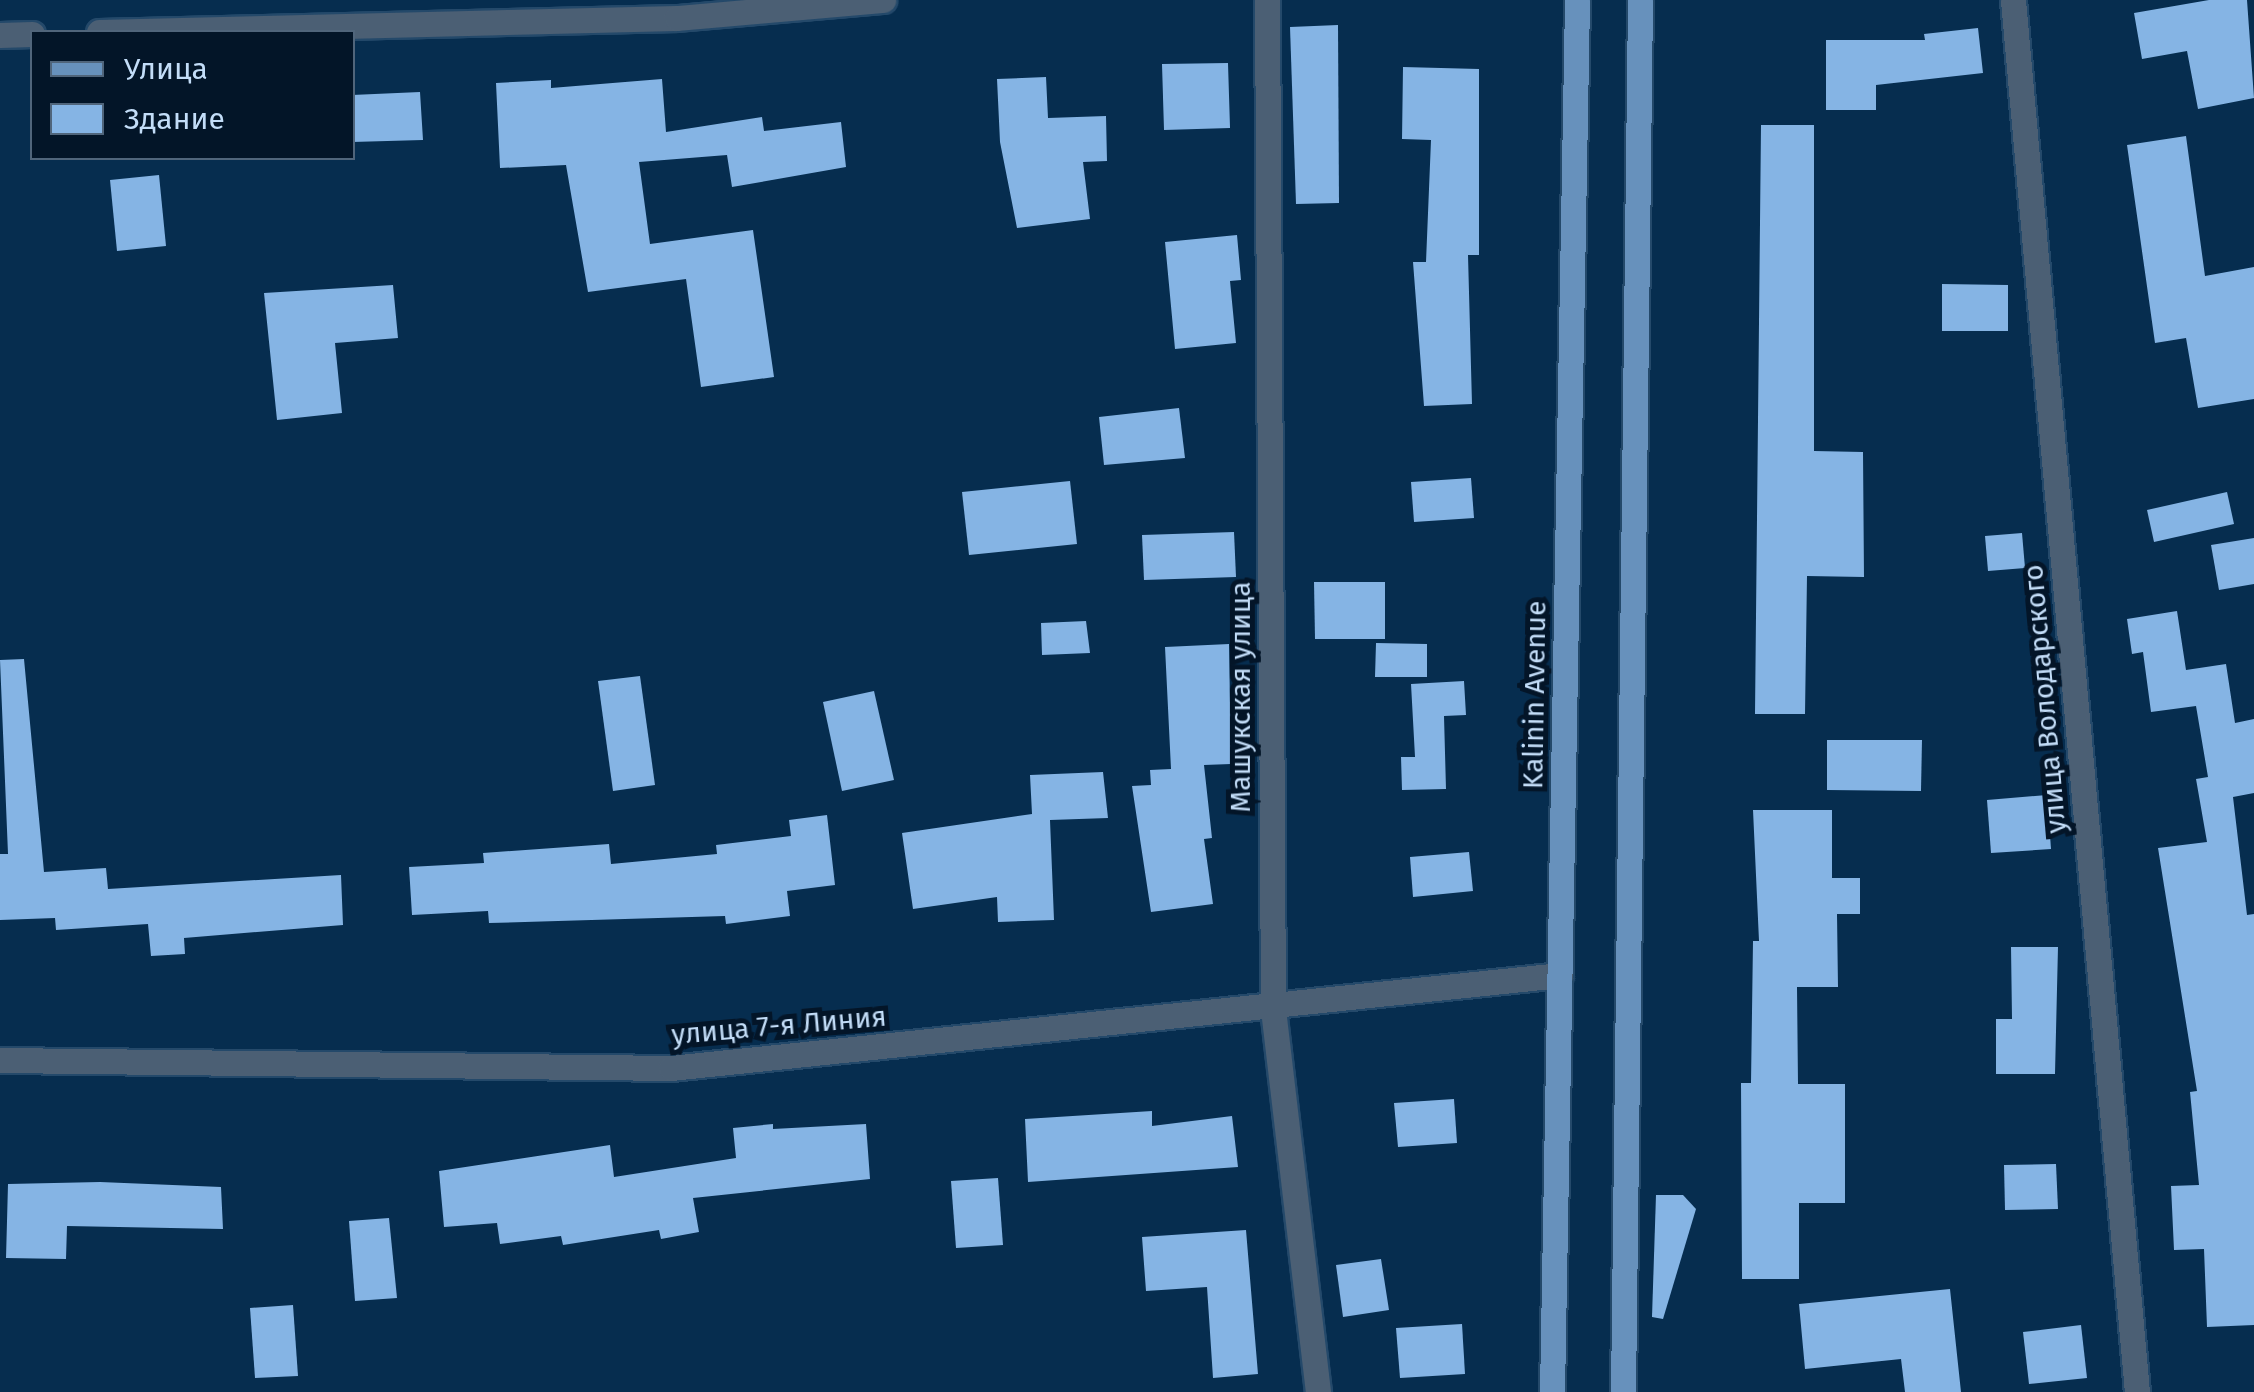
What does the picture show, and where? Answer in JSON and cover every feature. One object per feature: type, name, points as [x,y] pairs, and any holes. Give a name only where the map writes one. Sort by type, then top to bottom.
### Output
[{"type":"main road","name":"Kalinin Avenue","points":[[1552,1392],[1577,0]]},
{"type":"main road","points":[[1623,1392],[1640,0]]},
{"type":"street","points":[[182,30],[677,18],[883,0]]},
{"type":"street","name":"Машукская улица","points":[[1267,0],[1273,1009],[1318,1392]]},
{"type":"street","name":"улица Володарского","points":[[2014,0],[2137,1392]]},
{"type":"street","points":[[0,35],[30,34]]},
{"type":"street","name":"улица 7-я Линия","points":[[0,1060],[671,1068],[1273,1009],[1560,974]]},
{"type":"building","points":[[2209,0],[2247,0],[2254,98],[2198,109],[2187,51],[2142,59],[2134,13]]},
{"type":"building","points":[[1338,25],[1339,203],[1296,204],[1290,27]]},
{"type":"building","points":[[1978,28],[1983,73],[1876,85],[1876,110],[1826,110],[1826,40],[1925,40],[1924,34]]},
{"type":"building","points":[[1228,63],[1230,128],[1164,130],[1162,64]]},
{"type":"building","points":[[1403,67],[1479,69],[1479,255],[1468,255],[1472,404],[1424,406],[1413,262],[1426,262],[1431,140],[1402,139]]},
{"type":"building","points":[[1046,77],[1048,118],[1106,116],[1107,161],[1083,162],[1090,219],[1017,228],[1000,142],[997,79]]},
{"type":"building","points":[[662,79],[666,132],[762,117],[764,131],[841,122],[846,167],[732,187],[727,155],[639,162],[650,244],[753,230],[774,377],[701,387],[686,279],[588,292],[566,165],[500,168],[496,83],[551,80],[551,88]]},
{"type":"building","points":[[420,92],[423,140],[355,142],[355,95]]},
{"type":"building","points":[[1761,125],[1814,125],[1814,451],[1863,452],[1864,577],[1807,576],[1805,714],[1755,714]]},
{"type":"building","points":[[2186,136],[2205,276],[2254,267],[2254,399],[2198,408],[2186,338],[2155,343],[2127,145]]},
{"type":"building","points":[[159,175],[166,246],[117,251],[110,180]]},
{"type":"building","points":[[1237,235],[1241,280],[1230,281],[1236,343],[1175,349],[1165,242]]},
{"type":"building","points":[[1942,284],[2008,285],[2008,331],[1942,331]]},
{"type":"building","points":[[393,285],[398,338],[335,343],[342,413],[277,420],[264,293]]},
{"type":"building","points":[[1179,408],[1185,458],[1104,465],[1099,417]]},
{"type":"building","points":[[1471,478],[1474,518],[1414,522],[1411,482]]},
{"type":"building","points":[[1070,481],[1077,544],[969,555],[962,492]]},
{"type":"building","points":[[2227,492],[2234,524],[2154,542],[2147,510]]},
{"type":"building","points":[[1234,532],[1236,577],[1144,580],[1142,535]]},
{"type":"building","points":[[2022,533],[2025,568],[1988,571],[1985,536]]},
{"type":"building","points":[[2254,538],[2254,584],[2219,590],[2211,545]]},
{"type":"building","points":[[1314,582],[1385,582],[1385,639],[1315,639]]},
{"type":"building","points":[[2177,611],[2186,670],[2226,664],[2235,723],[2254,719],[2254,793],[2233,797],[2247,915],[2254,914],[2254,1325],[2207,1327],[2204,1249],[2174,1250],[2171,1186],[2199,1185],[2190,1092],[2197,1091],[2158,848],[2207,842],[2196,779],[2208,777],[2196,706],[2151,712],[2143,652],[2132,654],[2127,619]]},
{"type":"building","points":[[1086,621],[1090,653],[1042,655],[1041,623]]},
{"type":"building","points":[[1376,643],[1427,644],[1427,677],[1375,677]]},
{"type":"building","points":[[1229,644],[1231,764],[1204,765],[1212,838],[1204,839],[1213,904],[1151,912],[1132,786],[1151,785],[1150,770],[1171,769],[1165,647]]},
{"type":"building","points":[[24,659],[44,872],[106,868],[108,889],[341,875],[343,925],[184,938],[185,954],[151,956],[148,924],[56,930],[55,918],[0,920],[0,854],[8,854],[0,660]]},
{"type":"building","points":[[640,676],[655,785],[613,791],[598,681]]},
{"type":"building","points":[[1464,681],[1466,715],[1444,716],[1446,789],[1402,790],[1401,757],[1415,757],[1411,684]]},
{"type":"building","points":[[874,691],[894,780],[842,791],[823,702]]},
{"type":"building","points":[[1827,740],[1922,740],[1921,791],[1827,790]]},
{"type":"building","points":[[1103,772],[1108,818],[1050,820],[1054,920],[998,922],[997,897],[913,909],[902,833],[1032,814],[1030,775]]},
{"type":"building","points":[[2047,795],[2051,849],[1991,853],[1987,800]]},
{"type":"building","points":[[1753,810],[1832,810],[1832,878],[1860,878],[1860,914],[1837,914],[1838,987],[1797,987],[1798,1084],[1845,1084],[1845,1203],[1799,1203],[1799,1279],[1742,1279],[1741,1083],[1751,1083],[1753,941],[1759,941]]},
{"type":"building","points":[[827,815],[835,885],[787,891],[790,916],[726,924],[725,916],[489,923],[488,911],[412,915],[409,867],[484,863],[483,853],[609,844],[611,864],[717,854],[716,845],[791,836],[789,820]]},
{"type":"building","points":[[1469,852],[1473,891],[1413,897],[1410,857]]},
{"type":"building","points":[[2011,947],[2058,947],[2055,1074],[1996,1074],[1996,1019],[2012,1019]]},
{"type":"building","points":[[1454,1099],[1457,1143],[1398,1147],[1394,1103]]},
{"type":"building","points":[[1152,1111],[1152,1126],[1232,1116],[1238,1167],[1028,1182],[1025,1119]]},
{"type":"building","points":[[773,1124],[773,1129],[866,1124],[870,1179],[693,1198],[699,1232],[661,1239],[659,1230],[563,1245],[561,1236],[500,1244],[497,1223],[444,1227],[439,1171],[610,1145],[614,1177],[736,1158],[733,1128]]},
{"type":"building","points":[[2056,1164],[2058,1209],[2005,1210],[2004,1165]]},
{"type":"building","points":[[998,1178],[1003,1245],[956,1248],[951,1181]]},
{"type":"building","points":[[100,1182],[221,1187],[223,1229],[67,1226],[66,1259],[6,1258],[8,1184]]},
{"type":"building","points":[[1656,1195],[1683,1195],[1696,1209],[1663,1319],[1652,1317]]},
{"type":"building","points":[[389,1218],[397,1298],[355,1301],[349,1221]]},
{"type":"building","points":[[1246,1230],[1258,1374],[1213,1378],[1207,1287],[1146,1291],[1142,1237]]},
{"type":"building","points":[[1381,1259],[1389,1310],[1343,1317],[1336,1265]]},
{"type":"building","points":[[1950,1289],[1961,1392],[1905,1392],[1901,1359],[1805,1369],[1799,1304]]},
{"type":"building","points":[[293,1305],[298,1376],[255,1378],[250,1308]]},
{"type":"building","points":[[1462,1324],[1465,1374],[1400,1378],[1396,1328]]},
{"type":"building","points":[[2081,1325],[2087,1378],[2029,1384],[2023,1332]]}]
